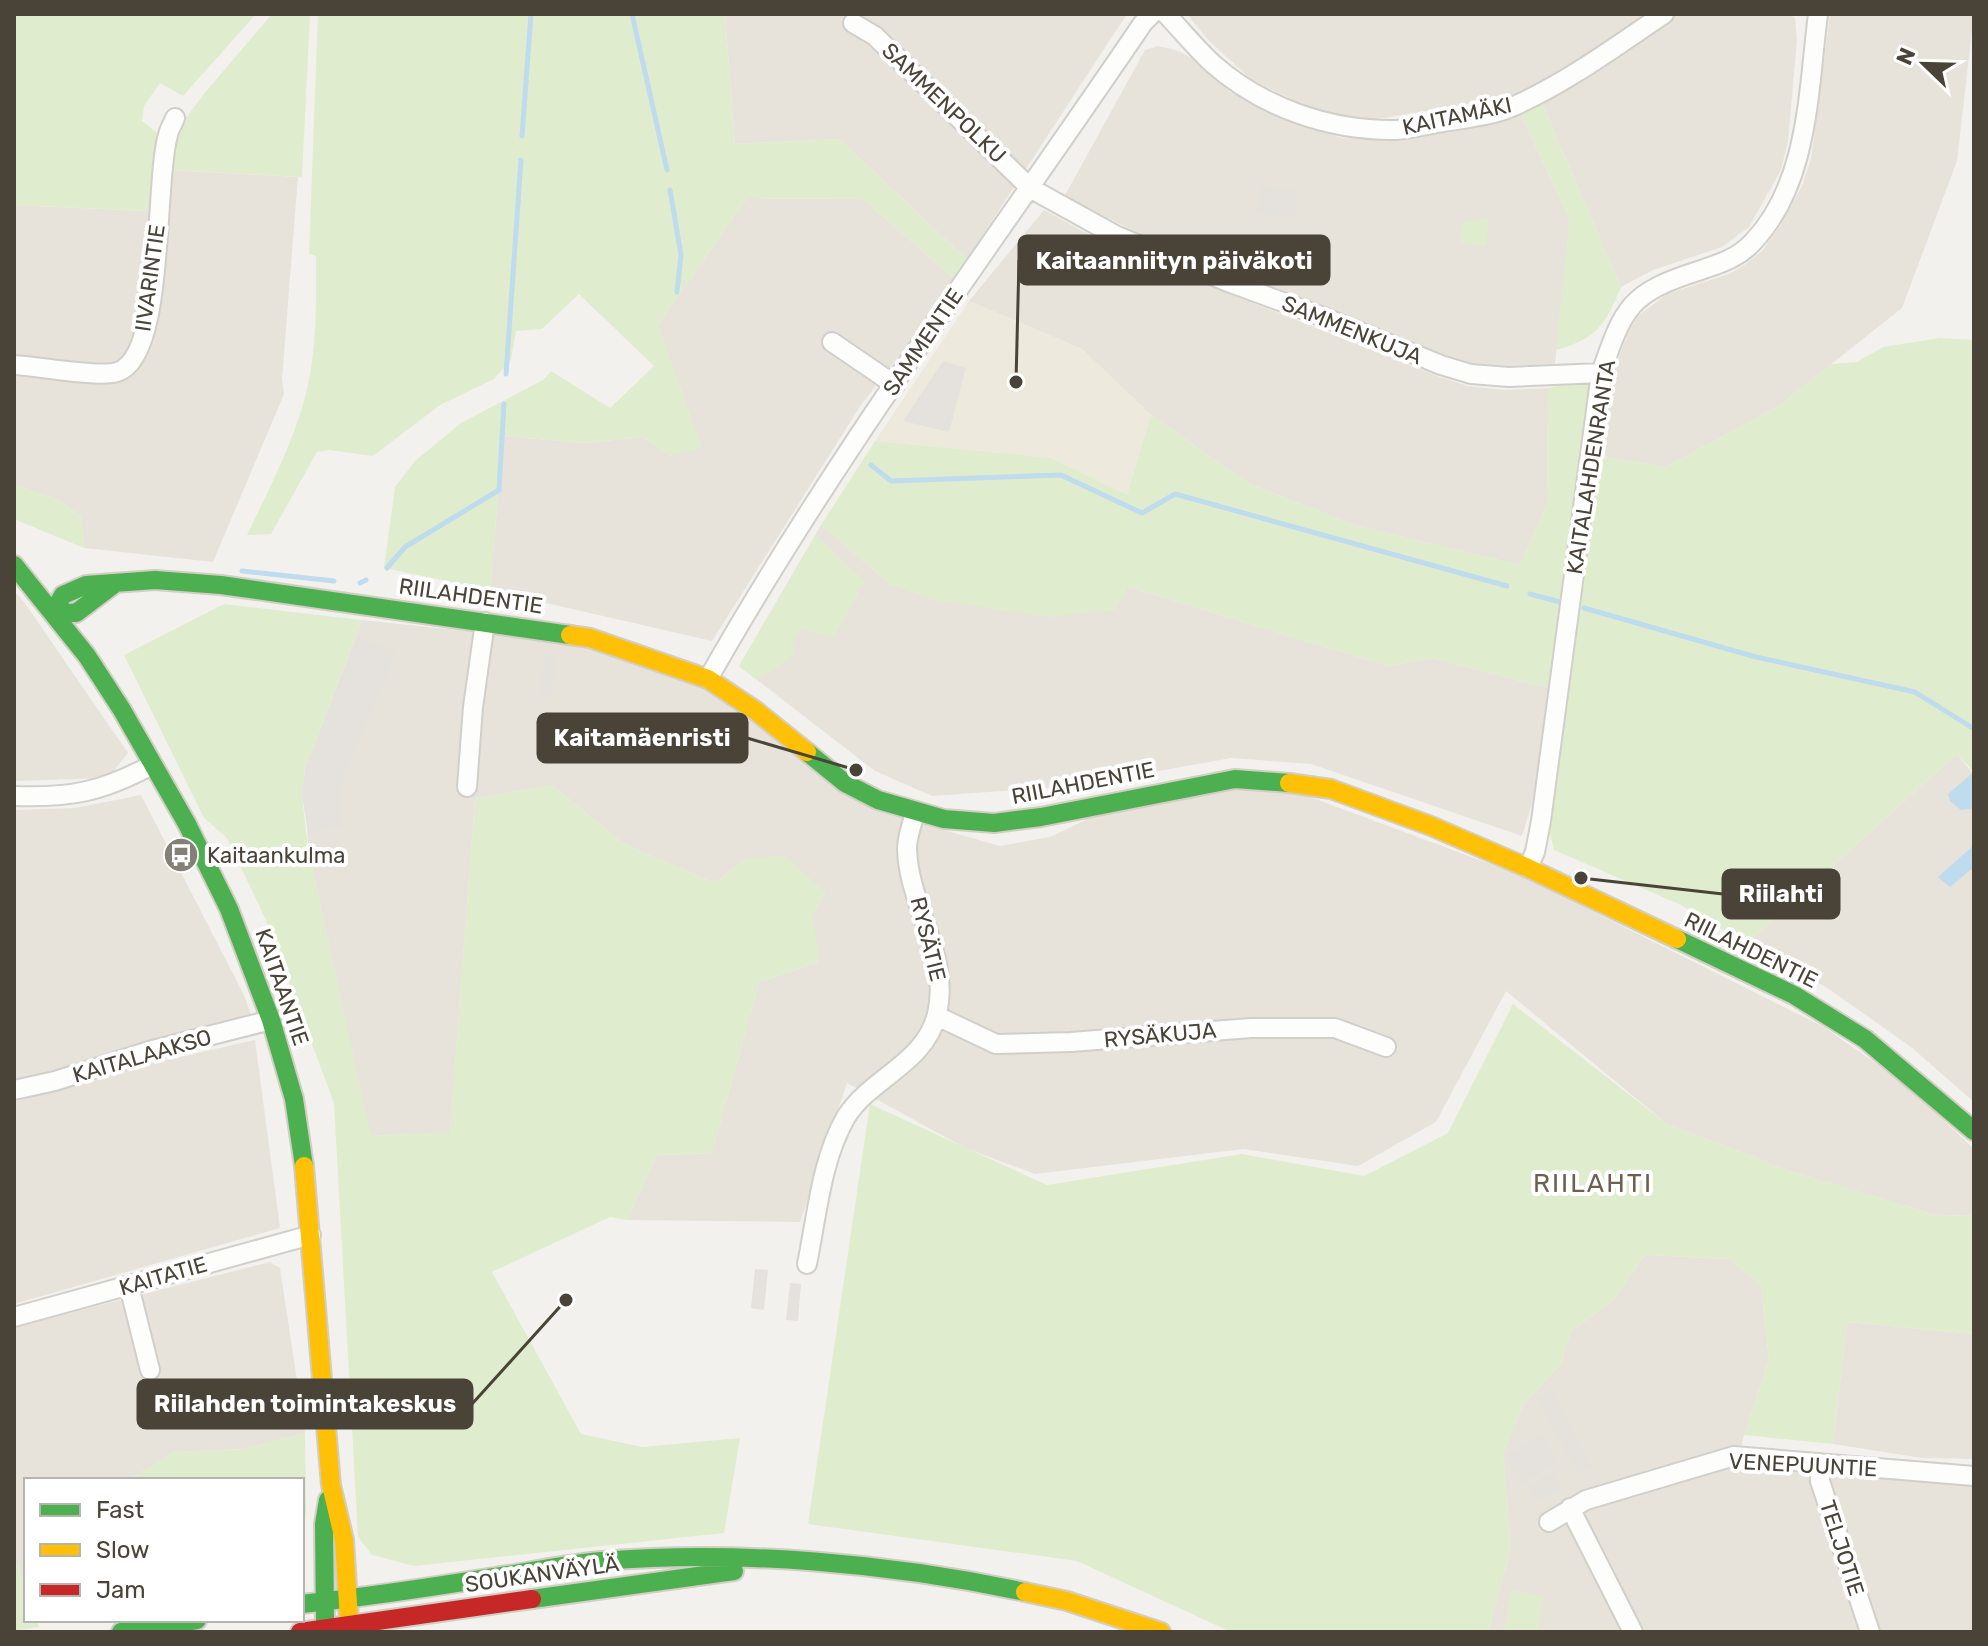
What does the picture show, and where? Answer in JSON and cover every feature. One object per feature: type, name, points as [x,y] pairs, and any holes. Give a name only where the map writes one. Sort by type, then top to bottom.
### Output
[{"type":"main road","name":"KAITAANTIE","points":[[14,565],[53,612],[113,696],[187,824],[229,909],[271,1020],[294,1099],[306,1178],[331,1485],[344,1540],[350,1629]]},
{"type":"main road","name":"RIILAHDENTIE","points":[[53,612],[76,613],[113,585],[155,580],[221,585],[590,638],[708,679],[756,711],[845,783],[878,800],[944,819],[994,823],[1041,817],[1235,779],[1269,780],[1331,789],[1431,826],[1528,868],[1794,995],[1865,1039],[1974,1131]]},
{"type":"main road","name":"KAITAANTIE","points":[[326,1630],[324,1524],[331,1485]]},
{"type":"main road","name":"SOUKANVÄYLÄ","points":[[304,1604],[599,1561],[693,1556],[854,1566],[964,1579],[1067,1601],[1161,1632]]},
{"type":"main road","name":"SOUKANVÄYLÄ","points":[[300,1632],[350,1629],[790,1563]]},
{"type":"main road","points":[[121,1632],[184,1622]]},
{"type":"street","name":"SAMMENTIE","points":[[708,679],[768,576],[895,385],[1152,14]]},
{"type":"street","name":"KAITAMÄKI","points":[[1166,14],[1211,62],[1265,100],[1313,120],[1397,130],[1511,108],[1584,68],[1664,14]]},
{"type":"street","name":"KAITALAHDENRANTA","points":[[1528,868],[1535,852],[1543,809],[1601,373],[1618,324],[1638,299],[1661,283],[1737,256],[1771,219],[1799,156],[1818,14]]},
{"type":"street","name":"SAMMENPOLKU","points":[[853,23],[875,36],[1030,188]]},
{"type":"street","name":"IIVARINTIE","points":[[14,365],[108,374],[127,368],[134,361],[147,323],[155,277],[164,154],[175,118]]},
{"type":"street","name":"SAMMENKUJA","points":[[1030,188],[1145,248],[1441,365],[1471,374],[1509,377],[1601,373]]},
{"type":"street","points":[[832,342],[895,385]]},
{"type":"street","points":[[467,787],[473,707],[485,622]]},
{"type":"street","points":[[14,796],[80,795],[115,784],[152,765]]},
{"type":"street","name":"RYSÄTIE","points":[[807,1264],[833,1145],[847,1117],[863,1096],[918,1050],[937,1016],[941,983],[935,951],[908,863],[907,844],[915,813]]},
{"type":"street","name":"RYSÄKUJA","points":[[937,1016],[996,1044],[1071,1042],[1251,1028],[1335,1028],[1386,1047]]},
{"type":"street","name":"KAITALAAKSO","points":[[14,1090],[271,1020]]},
{"type":"street","name":"KAITATIE","points":[[14,1317],[311,1235]]},
{"type":"street","points":[[129,1286],[150,1370]]},
{"type":"street","name":"VENEPUUNTIE","points":[[1549,1522],[1586,1500],[1734,1456],[1974,1476]]},
{"type":"street","name":"TELJOTIE","points":[[1820,1463],[1820,1481],[1870,1632]]},
{"type":"street","points":[[1570,1508],[1633,1632]]},
{"type":"shaded area","points":[[725,14],[1127,14],[967,259],[839,139],[735,144]]},
{"type":"shaded area","points":[[1187,14],[1649,14],[1580,61],[1511,97],[1378,119],[1337,117],[1316,111],[1252,80],[1208,40]]},
{"type":"shaded area","points":[[1674,14],[1789,14],[1795,18],[1797,40],[1788,141],[1781,170],[1749,227],[1722,247],[1653,270],[1621,287],[1542,103]]},
{"type":"shaded area","points":[[1830,14],[1974,14],[1957,161],[1902,308],[1777,407],[1666,467],[1602,456],[1612,376],[1629,330],[1638,316],[1667,294],[1729,274],[1761,252],[1781,225],[1802,186],[1811,159]]},
{"type":"shaded area","points":[[1158,46],[1176,50],[1215,70],[1225,80],[1228,91],[1260,107],[1295,124],[1343,138],[1370,140],[1503,121],[1520,113],[1570,220],[1555,364],[1509,366],[1473,363],[1444,354],[1149,238],[1064,197],[1145,50]]},
{"type":"shaded area","points":[[169,170],[298,177],[282,379],[284,394],[213,562],[84,548],[81,517],[59,500],[14,485],[14,205],[149,211]]},
{"type":"shaded area","points":[[1260,185],[1297,191],[1297,218],[1257,214]]},
{"type":"shaded area","points":[[747,198],[863,199],[954,279],[861,405],[712,641],[490,590],[503,436],[586,443],[642,437],[671,456],[676,380],[658,325]]},
{"type":"shaded area","points":[[1044,210],[1110,246],[1437,376],[1468,386],[1504,390],[1548,388],[1547,504],[1520,565],[1357,526],[1248,483],[1151,415],[1082,349],[969,301]]},
{"type":"shaded area","points":[[969,301],[1082,349],[1151,415],[1127,495],[1051,458],[875,441]]},
{"type":"shaded area","points":[[943,361],[966,368],[949,432],[903,421]]},
{"type":"shaded area","points":[[821,525],[891,585],[1128,587],[1388,666],[1432,658],[1551,689],[1545,760],[1522,836],[1311,764],[1231,758],[1076,786],[932,796],[875,771],[739,666]]},
{"type":"shaded area","points":[[14,591],[128,753],[108,778],[14,781]]},
{"type":"shaded area","points":[[362,620],[593,644],[718,694],[884,813],[1000,846],[1050,837],[1092,817],[1237,787],[1294,791],[1520,875],[1824,1027],[1904,1083],[1974,1149],[1974,1215],[1939,1216],[1793,1172],[1667,1124],[1506,991],[1436,1122],[1358,1166],[1243,1149],[1035,1174],[965,1148],[847,1083],[800,1222],[627,1220],[657,1155],[712,1153],[759,982],[819,962],[746,858],[715,883],[624,844],[552,785],[475,798],[450,1133],[370,1136],[308,848],[305,769]]},
{"type":"shaded area","points":[[357,637],[397,652],[342,781],[342,826],[308,834],[302,795],[305,769]]},
{"type":"shaded area","points":[[544,656],[556,657],[551,698],[540,697]]},
{"type":"shaded area","points":[[1957,754],[1974,775],[1974,1102],[1911,1047],[1826,987],[1746,944]]},
{"type":"shaded area","points":[[141,795],[244,995],[251,1015],[14,1082],[14,810],[75,808]]},
{"type":"shaded area","points":[[255,1040],[280,1228],[14,1304],[14,1102],[118,1071]]},
{"type":"shaded area","points":[[1645,1255],[1729,1259],[1761,1285],[1769,1359],[1737,1465],[1974,1485],[1974,1632],[1488,1632],[1511,1548],[1503,1453],[1524,1403],[1560,1365],[1571,1331],[1613,1301]]},
{"type":"shaded area","points":[[270,1262],[280,1268],[305,1433],[245,1449],[175,1452],[131,1478],[24,1478],[24,1583],[18,1565],[14,1564],[14,1327]]},
{"type":"shaded area","points":[[755,1269],[768,1270],[764,1310],[751,1308]]},
{"type":"shaded area","points":[[790,1283],[801,1284],[798,1321],[786,1320]]},
{"type":"shaded area","points":[[1847,1322],[1974,1334],[1974,1459],[1922,1458],[1833,1444]]},
{"type":"shaded area","points":[[1551,1390],[1592,1467],[1578,1475],[1537,1398]]},
{"type":"shaded area","points":[[1542,1433],[1558,1461],[1523,1484],[1506,1456]]},
{"type":"shaded area","points":[[1553,1472],[1562,1488],[1537,1502],[1528,1488]]},
{"type":"green space","points":[[14,14],[256,14],[183,96],[160,83],[144,106],[142,121],[159,134],[149,211],[14,205]]},
{"type":"green space","points":[[272,14],[310,14],[302,177],[169,170],[177,130]]},
{"type":"green space","points":[[318,14],[725,14],[735,144],[839,139],[967,259],[954,279],[863,199],[747,198],[658,325],[702,447],[671,456],[642,437],[586,443],[503,436],[490,590],[384,568],[395,487],[415,461],[461,423],[543,380],[551,371],[610,408],[654,366],[579,294],[542,329],[516,331],[511,360],[494,379],[440,405],[373,456],[329,450],[317,452],[271,534],[247,535],[291,440],[312,365],[316,256],[309,254]]},
{"type":"green space","points":[[1542,103],[1621,287],[1598,329],[1581,341],[1556,350],[1570,220],[1520,113]]},
{"type":"green space","points":[[1489,217],[1486,247],[1460,243],[1461,224]]},
{"type":"green space","points":[[1940,338],[1974,340],[1974,772],[1957,754],[1746,944],[1681,905],[1554,850],[1549,829],[1602,456],[1666,467],[1777,407],[1831,364],[1857,362],[1883,347]]},
{"type":"green space","points":[[1592,379],[1551,689],[1432,658],[1388,666],[1128,587],[1115,610],[1048,617],[934,600],[891,585],[821,525],[875,441],[1051,458],[1127,495],[1151,415],[1248,483],[1357,526],[1520,565],[1547,504],[1548,388]]},
{"type":"green space","points":[[14,485],[59,500],[81,517],[84,548],[14,519]]},
{"type":"green space","points":[[816,535],[865,581],[834,637],[802,629],[795,638],[794,653],[779,667],[755,679],[739,666]]},
{"type":"green space","points":[[224,604],[362,620],[305,769],[302,795],[308,849],[371,1136],[450,1132],[475,798],[552,785],[624,844],[715,883],[746,858],[785,856],[826,893],[813,914],[819,962],[759,982],[712,1153],[657,1155],[627,1220],[610,1217],[492,1272],[581,1434],[642,1447],[740,1438],[724,1533],[414,1566],[372,1555],[358,1537],[334,1103],[265,918],[227,838],[204,818],[124,655]]},
{"type":"green space","points":[[1513,1004],[1667,1124],[1793,1172],[1939,1216],[1974,1215],[1974,1334],[1847,1322],[1833,1444],[1744,1435],[1769,1359],[1761,1285],[1729,1259],[1645,1255],[1613,1301],[1571,1331],[1560,1365],[1524,1403],[1503,1453],[1511,1548],[1488,1632],[1231,1632],[1077,1561],[808,1524],[870,1104],[1047,1185],[1242,1154],[1364,1176],[1448,1133]]},
{"type":"green space","points":[[305,1433],[304,1534],[304,1478],[131,1478],[175,1452],[245,1449]]},
{"type":"green space","points":[[14,1564],[18,1564],[24,1583],[24,1622],[37,1622],[39,1627],[14,1631]]},
{"type":"green space","points":[[1511,1590],[1544,1596],[1538,1632],[1504,1632]]},
{"type":"water","points":[[1974,772],[1974,808],[1961,810],[1950,801],[1948,794]]},
{"type":"water","points":[[1974,845],[1974,867],[1950,887],[1938,877]]},
{"type":"waterway","points":[[522,136],[531,14]]},
{"type":"waterway","points":[[632,14],[667,170]]},
{"type":"waterway","points":[[506,374],[521,160]]},
{"type":"waterway","points":[[670,190],[681,255],[677,292]]},
{"type":"waterway","points":[[387,568],[405,547],[499,490],[504,404]]},
{"type":"waterway","points":[[871,465],[891,481],[1061,475],[1142,513],[1175,494],[1507,586]]},
{"type":"waterway","points":[[242,571],[334,581]]},
{"type":"waterway","points":[[360,583],[366,580]]},
{"type":"waterway","points":[[1530,594],[1560,602]]},
{"type":"waterway","points":[[1584,608],[1756,657],[1915,692],[1971,727]]},
{"type":"traffic: fast","points":[[14,565],[87,656],[122,710],[187,824],[229,909],[271,1020],[294,1099],[304,1166]]},
{"type":"traffic: fast","points":[[113,585],[76,613],[53,612],[63,595],[86,585],[155,580],[221,585],[570,635]]},
{"type":"traffic: fast","points":[[807,752],[845,783],[878,800],[944,819],[994,823],[1041,817],[1235,779],[1289,783]]},
{"type":"traffic: fast","points":[[1677,939],[1794,995],[1865,1039],[1974,1131]]},
{"type":"traffic: fast","points":[[325,1620],[324,1524],[328,1500]]},
{"type":"traffic: fast","points":[[304,1604],[574,1564],[707,1557],[868,1567],[921,1573],[1025,1592]]},
{"type":"traffic: fast","points":[[532,1599],[734,1571]]},
{"type":"traffic: fast","points":[[121,1632],[184,1622]]},
{"type":"traffic: slow","points":[[570,635],[590,638],[708,679],[756,711],[807,752]]},
{"type":"traffic: slow","points":[[1289,783],[1331,789],[1431,826],[1677,939]]},
{"type":"traffic: slow","points":[[304,1166],[331,1485],[344,1540],[349,1620]]},
{"type":"traffic: slow","points":[[1025,1592],[1067,1601],[1161,1632]]},
{"type":"traffic: jam","points":[[300,1632],[532,1599]]},
{"type":"place","name":"Kaitaanniityn päiväkoti","points":[[1016,382]]},
{"type":"place","name":"Kaitamäenristi","points":[[856,770]]},
{"type":"place","name":"Kaitaankulma","points":[[181,855]]},
{"type":"place","name":"Riilahti","points":[[1581,878]]},
{"type":"place","name":"Riilahden toimintakeskus","points":[[566,1300]]},
{"type":"district","name":"RIILAHTI","points":[[1593,1183]]}]
